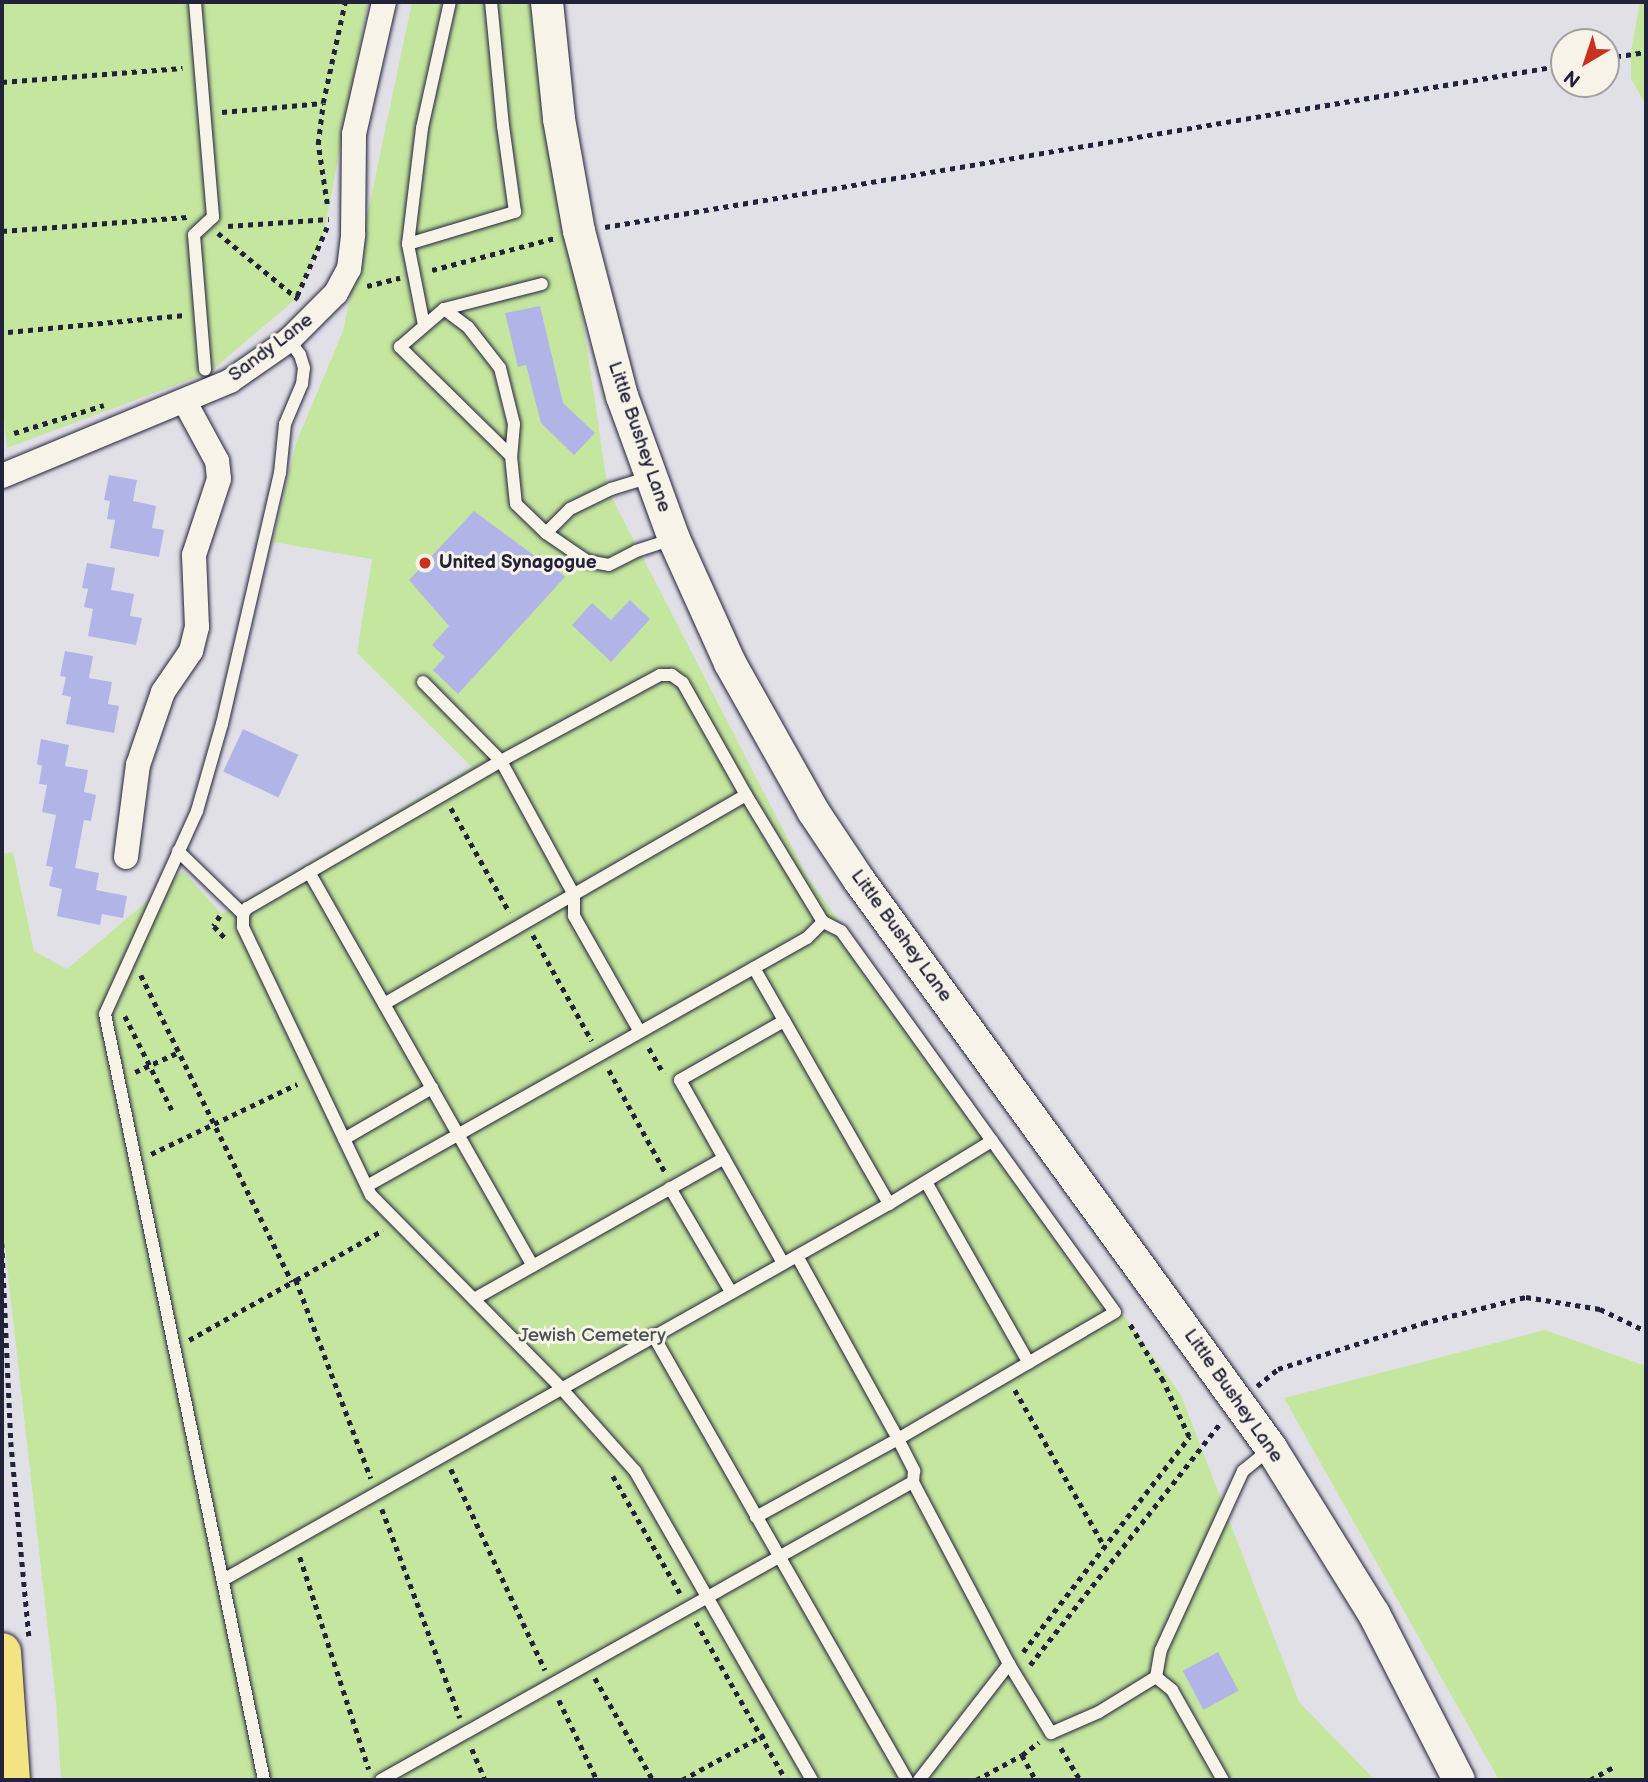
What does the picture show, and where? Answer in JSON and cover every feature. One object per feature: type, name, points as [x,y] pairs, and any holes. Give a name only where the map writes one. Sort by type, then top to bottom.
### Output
[{"type":"highway","points":[[11,1780],[16,1648]]},
{"type":"street","name":"Sandy Lane","points":[[2,476],[230,381],[289,340],[317,315],[336,293],[349,269],[354,134],[384,2]]},
{"type":"street","name":"Little Bushey Lane","points":[[547,2],[559,119],[579,231],[622,396],[674,539],[730,663],[813,811],[867,891],[1271,1448],[1374,1614],[1459,1780]]},
{"type":"street","points":[[126,857],[138,765],[163,692],[191,651],[197,627],[194,555],[219,479],[217,461],[185,402]]},
{"type":"lane","points":[[195,2],[205,113],[209,220],[194,235],[205,370]]},
{"type":"lane","points":[[424,325],[408,244],[422,128],[450,2]]},
{"type":"lane","points":[[408,244],[515,212],[504,139],[491,2]]},
{"type":"lane","points":[[511,456],[400,346],[444,309],[542,284]]},
{"type":"lane","points":[[444,309],[468,327],[500,368],[514,424],[511,456],[516,504],[546,533],[587,561],[609,565],[636,551],[674,539]]},
{"type":"lane","points":[[264,1780],[105,1014],[197,811],[222,724],[280,473],[285,424],[302,383],[304,368],[300,355],[289,340]]},
{"type":"lane","points":[[546,533],[570,509],[611,489],[650,477]]},
{"type":"lane","points":[[243,914],[309,872],[501,761],[660,675],[672,676],[683,683],[746,795],[823,922],[841,931],[1115,1312],[898,1439],[756,1517]]},
{"type":"lane","points":[[423,682],[501,761],[574,895],[574,916],[640,1032]]},
{"type":"lane","points":[[384,1004],[746,795]]},
{"type":"lane","points":[[178,851],[243,914],[243,927],[371,1195],[561,1388],[635,1471],[813,1780]]},
{"type":"lane","points":[[309,872],[533,1266]]},
{"type":"lane","points":[[367,1186],[807,938],[823,922]]},
{"type":"lane","points":[[754,968],[889,1204]]},
{"type":"lane","points":[[783,1263],[680,1080],[784,1021]]},
{"type":"lane","points":[[344,1139],[432,1088]]},
{"type":"lane","points":[[223,1580],[889,1204],[992,1141]]},
{"type":"lane","points":[[474,1299],[724,1158]]},
{"type":"lane","points":[[926,1182],[1029,1363]]},
{"type":"lane","points":[[670,1188],[730,1292]]},
{"type":"lane","points":[[797,1256],[898,1439],[914,1471],[913,1482],[1019,1681],[1051,1733],[1099,1712],[1156,1677],[1161,1650],[1243,1471],[1271,1448]]},
{"type":"lane","points":[[653,1335],[907,1780]]},
{"type":"lane","points":[[381,1780],[913,1482]]},
{"type":"lane","points":[[919,1780],[1010,1664]]},
{"type":"lane","points":[[1156,1677],[1172,1690],[1223,1780]]},
{"type":"path","points":[[289,304],[296,297],[329,219],[318,144],[323,103],[345,2]]},
{"type":"path","points":[[1620,56],[1646,52]]},
{"type":"path","points":[[2,82],[200,67]]},
{"type":"path","points":[[336,293],[579,231],[1550,67]]},
{"type":"path","points":[[205,113],[323,103]]},
{"type":"path","points":[[2,231],[186,215],[227,227],[329,219]]},
{"type":"path","points":[[209,220],[317,315]]},
{"type":"path","points":[[8,332],[200,314]]},
{"type":"path","points":[[14,433],[115,401]]},
{"type":"path","points":[[443,795],[518,927]]},
{"type":"path","points":[[131,954],[294,1281],[397,1221]]},
{"type":"path","points":[[113,992],[172,1110]]},
{"type":"path","points":[[640,1032],[671,1086],[680,1080]]},
{"type":"path","points":[[117,1080],[179,1052]]},
{"type":"path","points":[[135,1161],[313,1073]]},
{"type":"path","points":[[2,1243],[11,1442],[16,1648]]},
{"type":"path","points":[[1019,1681],[1054,1631],[1239,1401],[1278,1369],[1423,1323],[1526,1297],[1600,1309],[1646,1331]]},
{"type":"path","points":[[1010,1664],[1026,1650],[1189,1437],[1163,1381],[1139,1340],[1127,1320],[1115,1312]]},
{"type":"path","points":[[1007,1376],[1105,1547]]},
{"type":"path","points":[[444,1455],[597,1780]]},
{"type":"path","points":[[295,1540],[373,1780]]},
{"type":"path","points":[[587,1664],[653,1780]]},
{"type":"path","points":[[682,1780],[781,1725]]},
{"type":"path","points":[[976,1780],[1022,1755],[1051,1733],[1080,1780]]},
{"type":"path","points":[[1022,1755],[1036,1780]]},
{"type":"path","points":[[1590,1780],[1615,1766]]},
{"type":"green space","points":[[2,2],[368,2],[323,238],[297,298],[210,372],[7,448],[2,398]]},
{"type":"green space","name":"Jewish Cemetery","points":[[412,2],[536,2],[608,490],[808,878],[1181,1395],[1299,1702],[1375,1780],[61,1780],[56,1701],[2,1222],[2,854],[13,852],[34,951],[67,969],[183,871],[222,914],[472,767],[357,653],[372,559],[273,542],[296,443],[343,331]]},
{"type":"green space","points":[[1640,2],[1646,2],[1646,105],[1631,79],[1631,51]]},
{"type":"green space","points":[[1545,1330],[1646,1366],[1646,1780],[1499,1780],[1284,1398]]},
{"type":"building","points":[[540,306],[563,403],[595,433],[574,455],[541,423],[526,365],[518,367],[505,313]]},
{"type":"building","points":[[109,475],[137,480],[133,501],[156,506],[152,528],[164,530],[159,557],[110,548],[115,520],[107,519],[110,501],[104,500]]},
{"type":"building","points":[[474,511],[536,557],[540,554],[565,577],[458,694],[433,670],[445,657],[432,645],[449,626],[409,580]]},
{"type":"building","points":[[87,563],[115,568],[111,590],[134,594],[130,616],[142,618],[136,645],[88,636],[93,609],[84,607],[88,589],[82,588]]},
{"type":"building","points":[[630,600],[650,619],[611,662],[572,625],[592,603],[611,620]]},
{"type":"building","points":[[65,651],[93,656],[89,678],[112,682],[108,704],[119,706],[114,733],[66,724],[71,697],[62,695],[66,677],[60,676]]},
{"type":"building","points":[[243,729],[298,755],[278,797],[223,772]]},
{"type":"building","points":[[41,739],[69,745],[65,766],[88,770],[84,792],[96,795],[91,821],[84,820],[75,868],[99,873],[96,890],[127,896],[123,918],[102,914],[100,925],[57,916],[62,889],[49,886],[53,867],[46,866],[56,815],[42,812],[47,785],[39,784],[42,766],[37,764]]},
{"type":"building","points":[[1218,1652],[1239,1691],[1203,1710],[1183,1671]]},
{"type":"place","name":"United Synagogue","points":[[425,563]]}]
